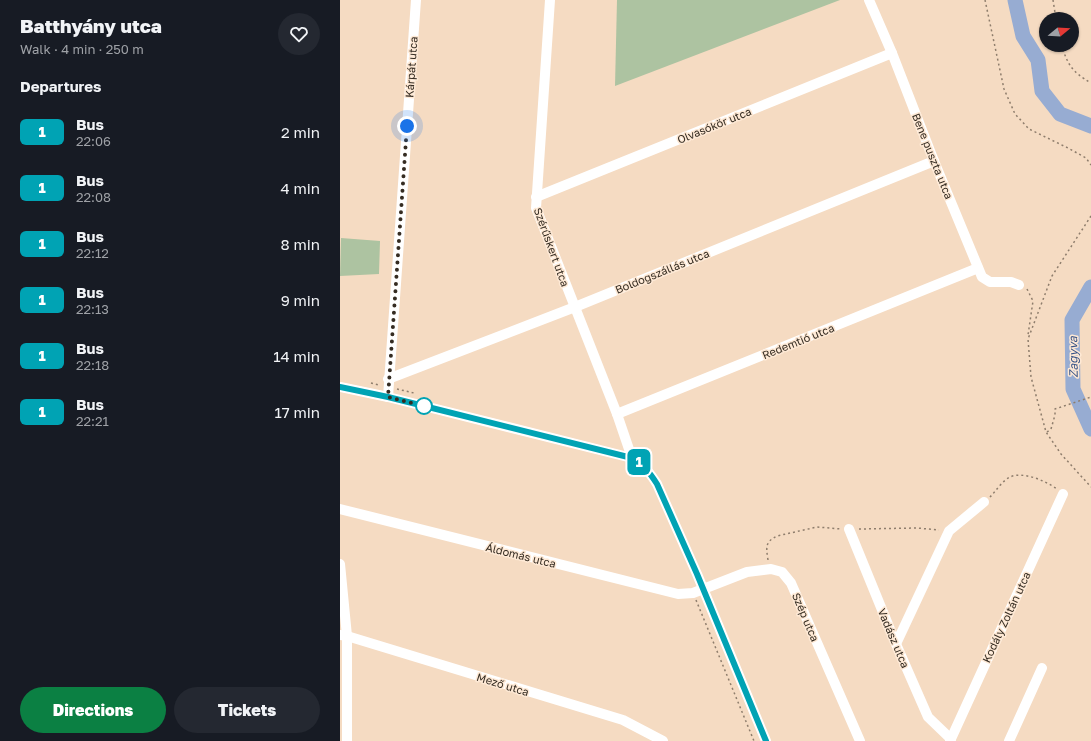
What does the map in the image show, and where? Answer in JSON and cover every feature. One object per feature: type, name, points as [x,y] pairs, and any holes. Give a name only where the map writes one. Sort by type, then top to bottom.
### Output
[{"type":"street","name":"Kárpát utca","points":[[388,397],[416,0]]},
{"type":"street","name":"Szérűskert utca","points":[[550,0],[536,208],[617,414],[632,458]]},
{"type":"street","name":"Bene puszta utca","points":[[870,0],[982,278],[990,282],[1011,282],[1019,285]]},
{"type":"street","name":"Olvasókör utca","points":[[536,197],[892,53]]},
{"type":"street","name":"Boldogszállás utca","points":[[388,383],[934,161]]},
{"type":"street","name":"Redemtió utca","points":[[617,414],[978,268]]},
{"type":"street","points":[[340,387],[388,397],[632,458],[641,464],[650,472],[657,484],[697,591],[766,741]]},
{"type":"street","name":"Kodály Zoltán utca","points":[[950,740],[1063,494]]},
{"type":"street","points":[[896,644],[949,531],[984,502]]},
{"type":"street","name":"Áldomás utca","points":[[340,509],[678,594],[697,591]]},
{"type":"street","name":"Vadász utca","points":[[849,529],[896,644],[928,717],[950,740]]},
{"type":"street","points":[[340,564],[347,741]]},
{"type":"street","name":"Szép utca","points":[[697,591],[747,572],[771,569],[782,572],[792,583],[860,741]]},
{"type":"street","name":"Mező utca","points":[[344,636],[623,720],[663,741]]},
{"type":"street","points":[[1009,741],[1042,668]]},
{"type":"path","points":[[985,0],[1004,89],[1015,114],[1028,129],[1086,158],[1091,165]]},
{"type":"path","points":[[1053,0],[1055,12]]},
{"type":"path","points":[[1064,52],[1069,64],[1078,76],[1091,83]]},
{"type":"path","points":[[1028,339],[1052,276],[1091,216]]},
{"type":"path","points":[[1019,285],[1027,289],[1033,301],[1028,339],[1031,377],[1046,432],[1061,454],[1091,487]]},
{"type":"path","points":[[388,383],[418,394]]},
{"type":"path","points":[[1046,432],[1051,430],[1055,409],[1091,397]]},
{"type":"path","points":[[984,502],[1002,483],[1017,475],[1043,480],[1054,486],[1063,494]]},
{"type":"path","points":[[697,591],[754,741]]},
{"type":"green space","points":[[617,0],[840,0],[615,86]]},
{"type":"green space","points":[[341,238],[380,241],[379,274],[340,276]]},
{"type":"waterway","name":"Zagyva","points":[[1015,0],[1023,36],[1038,60],[1042,91],[1060,114],[1091,126]]},
{"type":"waterway","name":"Zagyva","points":[[1091,287],[1072,320],[1073,389],[1091,429]]},
{"type":"bus line","name":"1","points":[[340,387],[388,397],[632,458],[641,464],[650,472],[657,484],[697,574],[766,741]]},
{"type":"route","points":[[407,126],[388,397],[424,406]]}]
